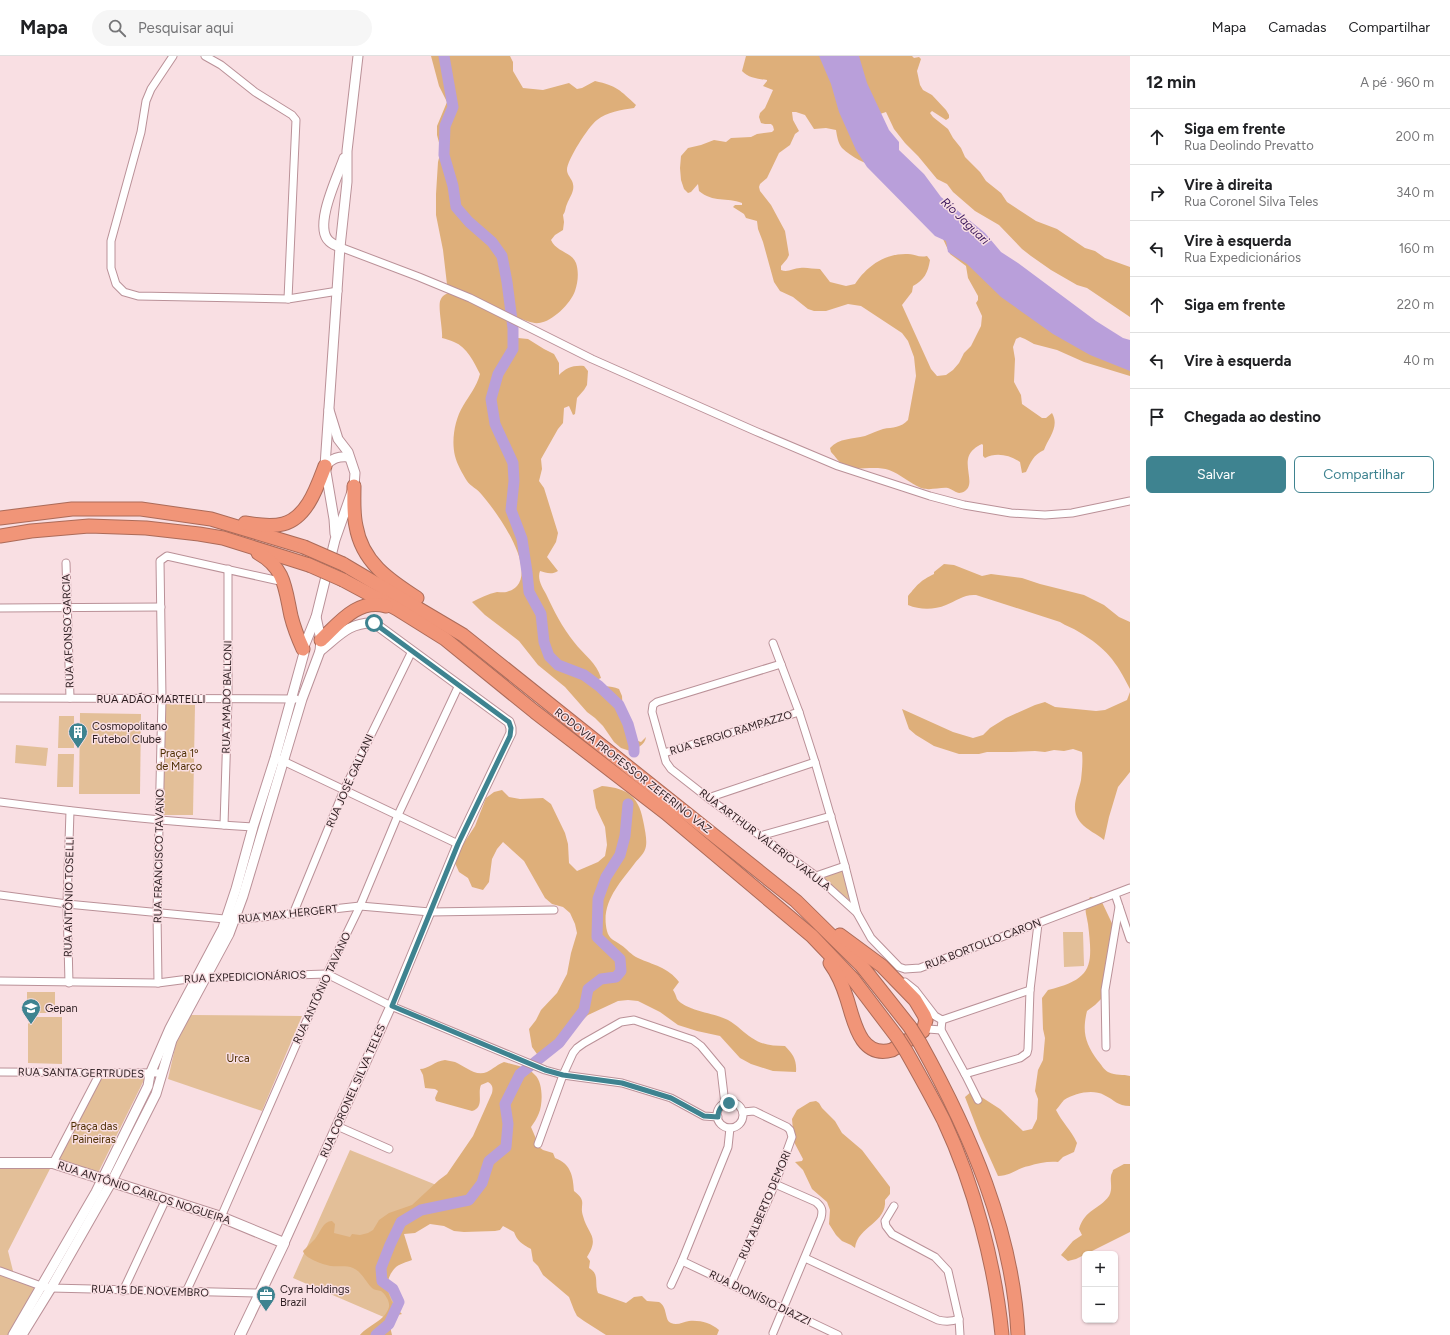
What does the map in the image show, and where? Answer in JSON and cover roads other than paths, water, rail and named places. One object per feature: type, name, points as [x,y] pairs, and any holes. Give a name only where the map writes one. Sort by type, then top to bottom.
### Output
[{"type":"highway","points":[[211,518],[266,525],[282,524],[296,518],[305,508],[316,488],[325,466]]},
{"type":"highway","points":[[354,486],[356,526],[360,541],[366,554],[388,578],[456,624],[463,635]]},
{"type":"highway","name":"RODOVIA PROFESSOR ZEFERINO VAZ","points":[[0,518],[72,508],[140,509],[211,518],[304,547],[344,564],[463,635],[796,900],[861,965],[910,1027],[922,1037],[968,1136],[983,1174],[1008,1258],[1017,1308],[1018,1335]]},
{"type":"highway","name":"RODOVIA PROFESSOR ZEFERINO VAZ","points":[[0,536],[31,531],[89,526],[146,528],[223,538],[309,565],[344,580],[397,609],[445,639],[541,717],[666,813],[812,936],[853,979],[897,1037],[944,1122],[968,1180],[989,1255],[999,1305],[1002,1335]]},
{"type":"highway","points":[[241,543],[271,561],[278,569],[284,582],[295,632],[304,648]]},
{"type":"highway","points":[[271,552],[283,567],[292,583],[304,648]]},
{"type":"highway","points":[[320,649],[360,607],[370,604],[381,604],[397,609]]},
{"type":"highway","points":[[796,900],[882,966],[914,1000],[926,1020],[922,1037],[887,1052],[875,1050],[868,1046],[861,1038],[853,1022],[843,988],[834,968],[812,936]]},
{"type":"main road","name":"RUA ANTÔNIO CARLOS NOGUEIRA","points":[[0,1163],[54,1163],[221,1217],[284,1243]]},
{"type":"main road","name":"RUA CORONEL SILVA TELES","points":[[240,1335],[284,1243]]},
{"type":"street","points":[[173,56],[151,88],[146,101],[142,132],[111,241],[111,268],[116,284],[124,292],[138,296],[288,299],[338,291]]},
{"type":"street","points":[[205,56],[221,65],[255,92],[296,120],[288,299]]},
{"type":"street","points":[[335,540],[334,519],[325,466],[347,151],[358,56]]},
{"type":"street","points":[[347,151],[325,209],[324,227],[326,237],[330,242],[340,247],[470,298],[592,359],[755,431],[838,466],[930,496],[964,505],[1011,513],[1045,515],[1072,513],[1130,501]]},
{"type":"street","points":[[22,1335],[51,1288],[107,1180],[148,1086],[150,1074],[170,1028],[229,934],[235,920],[279,759],[304,648],[316,617],[335,540],[354,486],[355,473],[348,452],[338,439],[329,410]]},
{"type":"street","points":[[325,466],[334,458],[339,456],[349,457]]},
{"type":"street","name":"RUA FRANCISCO TAVANO","points":[[158,983],[157,913],[162,698],[160,561],[167,556],[228,570]]},
{"type":"street","name":"RUA AFONSO GARCIA","points":[[66,563],[70,698]]},
{"type":"street","points":[[228,570],[284,582]]},
{"type":"street","name":"RUA AMADO BALLONI","points":[[224,825],[228,699],[228,570]]},
{"type":"street","points":[[0,608],[161,607]]},
{"type":"street","points":[[13,1335],[41,1286],[107,1180],[156,1094],[172,1040],[223,928],[236,889],[253,827],[320,649],[316,617]]},
{"type":"street","points":[[304,648],[307,656],[312,657],[320,649],[356,624],[374,623],[459,686]]},
{"type":"street","points":[[773,643],[799,712],[815,762],[857,913]]},
{"type":"street","name":"RUA JOSÉ GALLANI","points":[[293,914],[344,790],[412,651]]},
{"type":"street","points":[[664,753],[652,712],[653,705],[657,702],[781,664]]},
{"type":"street","name":"RUA CORONEL SILVA TELES","points":[[284,1243],[392,1006],[458,844],[510,736],[511,728],[509,722],[459,686]]},
{"type":"street","name":"RUA ANTÔNIO TAVANO","points":[[186,1292],[221,1217],[327,974],[360,906],[398,815],[459,686]]},
{"type":"street","name":"RUA ADÃO MARTELLI","points":[[0,698],[302,699]]},
{"type":"street","name":"RUA SERGIO RAMPAZZO","points":[[664,753],[799,712]]},
{"type":"street","name":"RUA ARTHUR VALERIO VAKULA","points":[[664,753],[666,762],[671,769],[708,798],[816,876],[857,913]]},
{"type":"street","points":[[279,759],[458,844]]},
{"type":"street","points":[[708,798],[815,762]]},
{"type":"street","points":[[0,802],[159,820],[253,827]]},
{"type":"street","name":"RUA ANTÔNIO TOSELLI","points":[[69,983],[67,904],[70,811]]},
{"type":"street","points":[[760,836],[830,816]]},
{"type":"street","points":[[816,876],[845,866]]},
{"type":"street","name":"RUA BORTOLLO CARON","points":[[857,913],[867,933],[899,967],[905,969],[920,968],[1130,888]]},
{"type":"street","points":[[1114,894],[1130,939]]},
{"type":"street","name":"RUA MAX HERGERT","points":[[0,895],[67,904],[225,920],[360,906],[430,912],[554,910]]},
{"type":"street","points":[[1106,1047],[1105,990],[1119,907]]},
{"type":"street","points":[[965,1074],[1020,1058],[1027,1053],[1030,990],[1038,924]]},
{"type":"street","points":[[882,966],[915,990],[935,1016],[942,1020],[1030,990]]},
{"type":"street","name":"RUA EXPEDICIONÁRIOS","points":[[0,981],[158,983],[201,978],[327,974],[392,1006],[545,1070],[563,1075],[622,1083],[671,1098],[704,1116],[718,1117]]},
{"type":"street","points":[[538,1144],[572,1053],[577,1048],[621,1022],[634,1020],[693,1040],[701,1046],[721,1070],[725,1104]]},
{"type":"street","points":[[942,1020],[941,1030],[978,1100]]},
{"type":"street","points":[[922,1037],[928,1030],[941,1030]]},
{"type":"street","name":"RUA SANTA GERTRUDES","points":[[0,1072],[162,1073]]},
{"type":"street","points":[[54,1163],[100,1073]]},
{"type":"street","points":[[725,1104],[736,1104],[743,1112],[743,1118],[736,1127],[730,1128],[723,1126],[718,1117],[718,1112],[725,1104]]},
{"type":"street","name":"RUA ALBERTO DEMORI","points":[[731,1284],[775,1184],[792,1140],[792,1133],[787,1127],[754,1111],[743,1112]]},
{"type":"street","points":[[338,1126],[389,1149]]},
{"type":"street","points":[[670,1285],[682,1261],[728,1147],[730,1128]]},
{"type":"street","points":[[773,1333],[823,1211],[821,1206],[816,1202],[775,1184]]},
{"type":"street","points":[[123,1291],[166,1199]]},
{"type":"street","points":[[894,1206],[885,1221],[888,1231],[935,1257],[948,1271],[951,1278],[959,1319],[960,1335]]},
{"type":"street","points":[[805,1258],[938,1320],[952,1322],[959,1319]]},
{"type":"street","name":"RUA DIONÍSIO DIAZZI","points":[[682,1261],[838,1335]]},
{"type":"street","name":"RUA 15 DE NOVEMBRO","points":[[0,1271],[41,1286],[51,1288],[259,1294]]},
{"type":"water","name":"Rio Jaguari","points":[[819,56],[859,56],[867,83],[889,130],[899,142],[899,150],[924,174],[941,197],[985,233],[1001,252],[1096,321],[1123,338],[1130,340],[1130,371],[1090,355],[1053,334],[1001,297],[967,264],[948,252],[946,241],[935,236],[867,167],[856,150],[839,112],[831,84]]},
{"type":"waterway","points":[[444,56],[453,107],[445,126],[444,155],[453,186],[456,207],[469,222],[492,242],[502,256],[507,282],[513,328],[513,349],[498,374],[491,399],[495,424],[513,463],[514,481],[511,510],[522,539],[529,592],[541,614],[544,642],[549,656],[558,665],[584,675],[599,686],[619,705],[628,724],[634,746],[634,752]]},
{"type":"waterway","points":[[376,1335],[389,1324],[399,1302],[393,1289],[382,1281],[381,1268],[401,1222],[421,1210],[469,1200],[482,1183],[489,1161],[506,1147],[508,1124],[505,1104],[520,1074],[559,1043],[584,1010],[588,989],[601,979],[616,977],[621,971],[620,959],[597,937],[598,899],[606,877],[620,855],[625,836],[628,804]]},
{"type":"place","name":"Cosmopolitano Futebol Clube","points":[[78,749]]},
{"type":"place","name":"Gepan","points":[[31,1025]]},
{"type":"place","name":"Cyra Holdings Brazil","points":[[266,1312]]},
{"type":"park label","name":"Praça 1º de Março","points":[[179,759]]},
{"type":"park label","name":"Urca","points":[[238,1058]]},
{"type":"park label","name":"Praça das Paineiras","points":[[94,1132]]}]
